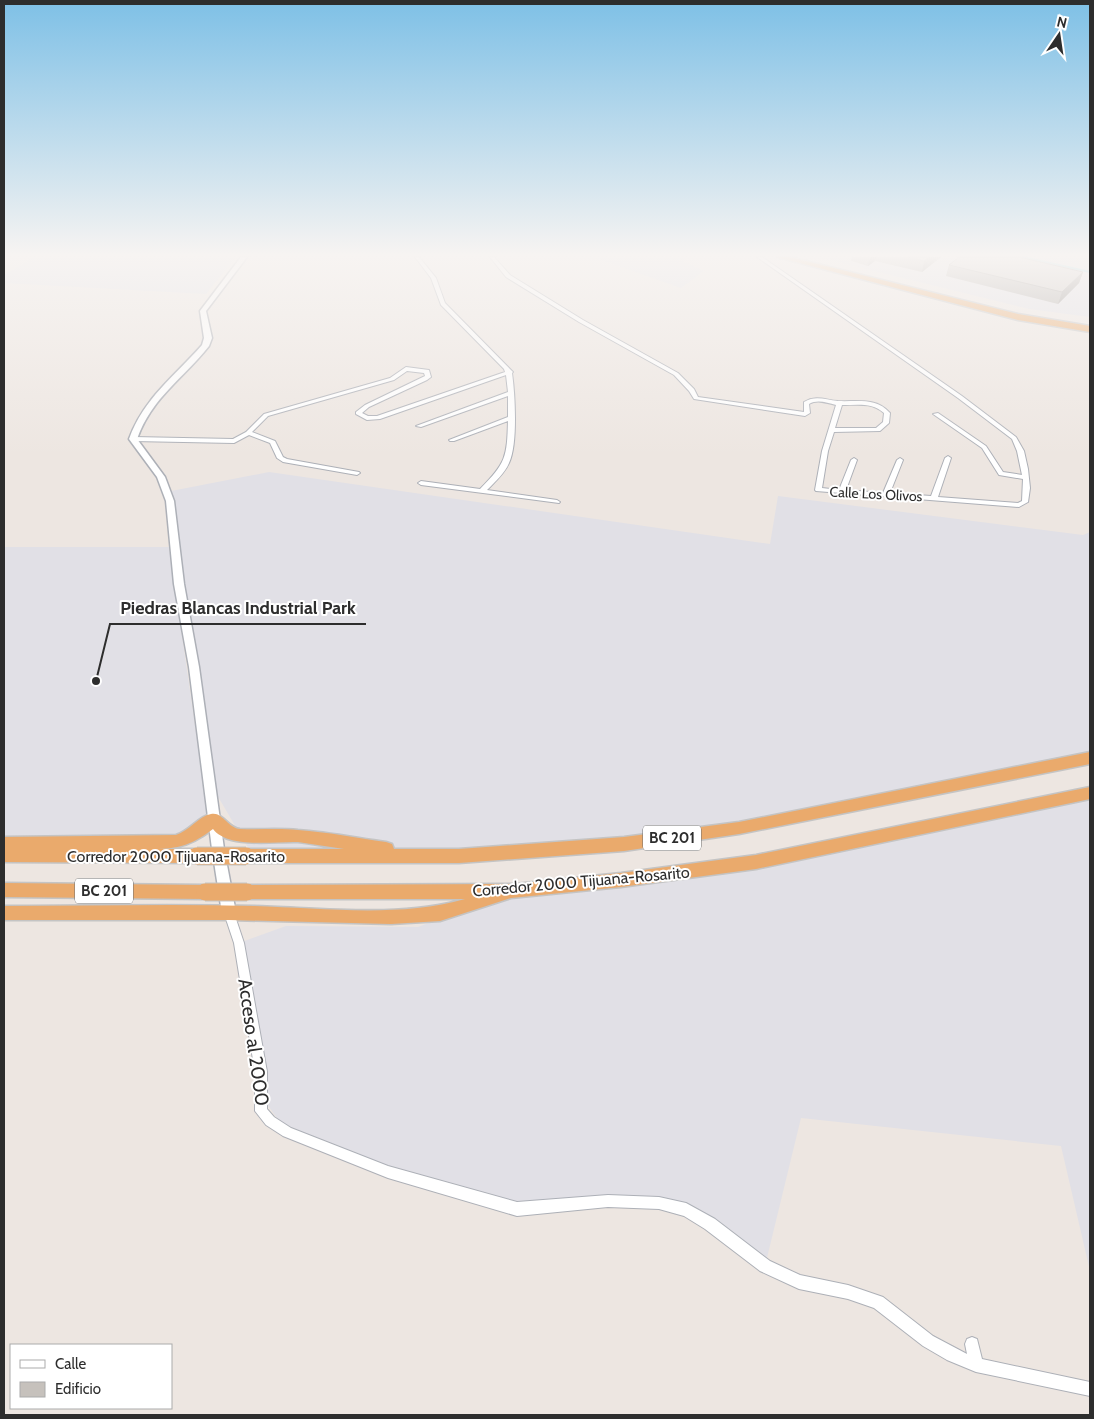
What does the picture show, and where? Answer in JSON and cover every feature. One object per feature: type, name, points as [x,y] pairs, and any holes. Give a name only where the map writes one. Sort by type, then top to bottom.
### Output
[{"type":"highway","points":[[1051,323],[1090,330]]},
{"type":"highway","name":"Corredor 2000 Tijuana-Rosarito","points":[[4,855],[498,854],[624,844],[739,828],[1090,758]]},
{"type":"highway","name":"Corredor 2000 Tijuana-Rosarito","points":[[4,890],[428,894],[515,891],[621,880],[756,862],[1090,793]]},
{"type":"highway","points":[[4,844],[176,842],[191,837],[214,819],[222,829],[236,835],[298,836],[376,847],[415,855]]},
{"type":"highway","points":[[4,913],[229,913],[301,916],[421,916],[440,914],[480,904],[515,891]]},
{"type":"street","points":[[205,323],[208,338],[206,346],[146,408],[133,439],[234,441],[248,433],[266,415],[392,379],[406,369],[424,370],[428,373],[428,377],[367,406],[358,413],[367,418],[378,418],[510,372]]},
{"type":"street","points":[[462,323],[510,372],[511,418],[508,459],[482,491]]},
{"type":"street","points":[[585,323],[676,374],[692,390],[696,398],[805,414],[807,413],[806,402],[822,399],[840,403],[862,403],[879,406],[887,413],[888,418],[878,430],[832,430]]},
{"type":"street","points":[[853,323],[1006,431],[1018,443],[1025,477],[1001,474],[984,447],[936,414]]},
{"type":"street","points":[[419,426],[511,393]]},
{"type":"street","name":"Calle Los Olivos","points":[[840,403],[817,489],[1023,504],[1026,498],[1025,477]]},
{"type":"street","points":[[452,440],[511,418]]},
{"type":"street","points":[[248,433],[273,442],[280,458],[285,461],[357,473]]},
{"type":"street","name":"Acceso al 2000","points":[[133,439],[161,477],[170,502],[179,584],[194,668],[214,819],[229,913],[239,943],[261,1072],[261,1111],[270,1121],[287,1132],[388,1172],[516,1209],[608,1201],[659,1203],[686,1210],[710,1224],[765,1266],[799,1282],[848,1292],[878,1302],[928,1341],[952,1355],[976,1365],[1090,1389]]},
{"type":"street","points":[[934,498],[948,458]]},
{"type":"street","points":[[842,492],[854,460]]},
{"type":"street","points":[[886,494],[900,460]]},
{"type":"street","points":[[421,483],[557,502]]},
{"type":"street","points":[[972,1344],[976,1365]]},
{"type":"shaded area","points":[[269,472],[770,544],[778,496],[1083,535],[1090,532],[1090,758],[739,828],[459,856],[253,856],[207,778],[166,492]]},
{"type":"shaded area","points":[[4,547],[169,547],[208,814],[182,835],[4,838]]},
{"type":"shaded area","points":[[1090,793],[1090,1271],[1061,1146],[801,1118],[765,1266],[686,1210],[484,1201],[287,1132],[259,1093],[239,943],[286,926],[418,927],[515,891],[756,862]]},
{"type":"place","name":"Piedras Blancas Industrial Park","points":[[96,681]]}]
